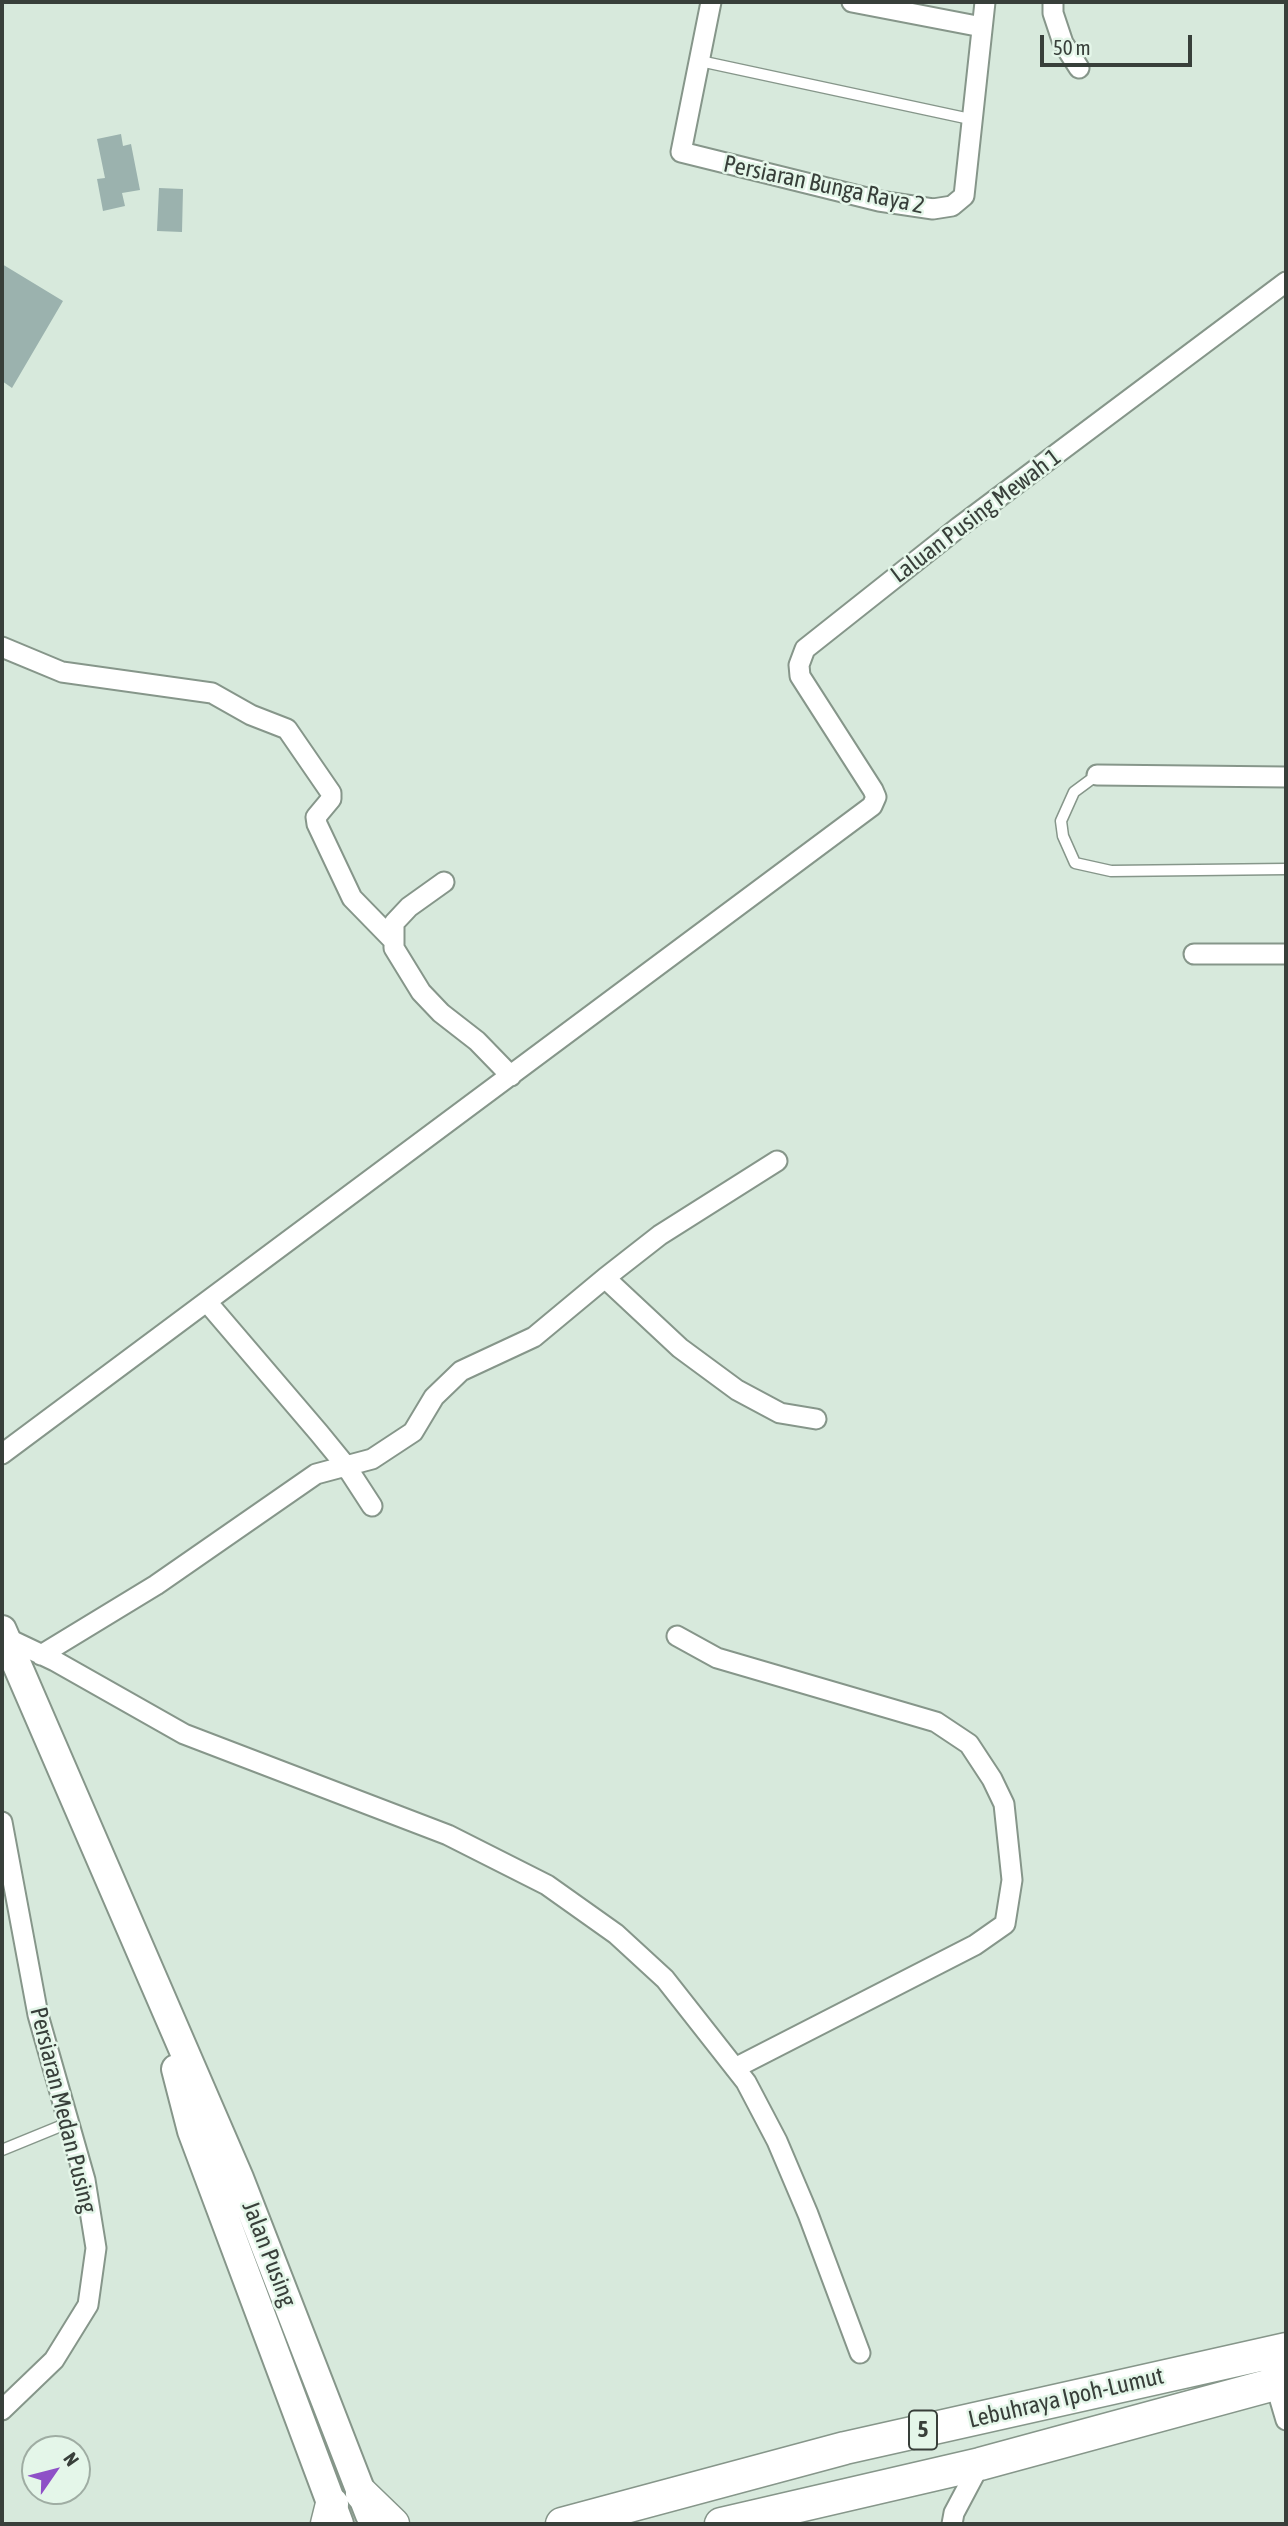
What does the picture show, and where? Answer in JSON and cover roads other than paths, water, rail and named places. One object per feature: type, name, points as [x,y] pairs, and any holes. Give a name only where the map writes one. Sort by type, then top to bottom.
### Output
[{"type":"highway","name":"Lebuhraya Ipoh-Lumut","points":[[562,2524],[845,2448],[1286,2349]]},
{"type":"highway","name":"Lebuhraya Ipoh-Lumut","points":[[722,2524],[980,2465],[1281,2382]]},
{"type":"highway","points":[[362,2494],[393,2524]]},
{"type":"main road","name":"Jalan Pusing","points":[[4,1639],[239,2178],[374,2524]]},
{"type":"main road","name":"Jalan Pusing","points":[[156,1988],[192,2131],[333,2517]]},
{"type":"street","points":[[700,61],[711,2]]},
{"type":"street","points":[[852,2],[982,27]]},
{"type":"street","points":[[970,119],[985,2]]},
{"type":"street","points":[[1053,2],[1053,13],[1063,43],[1079,68]]},
{"type":"street","name":"Persiaran Bunga Raya 2","points":[[700,61],[681,152],[879,201],[943,209],[952,206],[964,196],[970,119]]},
{"type":"street","name":"Laluan Pusing Mewah 1","points":[[511,1076],[872,806],[876,797],[800,676],[799,665],[805,649],[960,527],[1286,282]]},
{"type":"street","points":[[2,647],[62,672],[212,693],[251,715],[287,729],[331,793],[331,799],[316,817],[317,824],[352,898],[393,939]]},
{"type":"street","points":[[1097,775],[1286,778]]},
{"type":"street","points":[[2,1454],[511,1076],[477,1041],[441,1013],[421,992],[394,948],[394,923],[444,882]]},
{"type":"street","points":[[1194,954],[1286,954]]},
{"type":"street","points":[[41,1655],[156,1585],[316,1474],[372,1459],[414,1432],[434,1397],[461,1371],[534,1337],[660,1235],[777,1161]]},
{"type":"street","points":[[605,1278],[680,1348],[737,1390],[780,1413],[816,1419]]},
{"type":"street","points":[[207,1302],[346,1466],[372,1506]]},
{"type":"street","points":[[677,1636],[717,1658],[936,1722],[970,1744],[1004,1804],[1012,1880],[1005,1924],[975,1945],[735,2068]]},
{"type":"street","points":[[4,1639],[55,1661],[184,1734],[448,1835],[547,1885],[616,1934],[665,1979],[746,2082],[777,2141],[808,2214],[860,2354]]},
{"type":"street","name":"Persiaran Medan Pusing","points":[[2,1822],[38,2015],[85,2180],[96,2248],[88,2305],[54,2360],[3,2405]]},
{"type":"street","points":[[1281,2382],[1286,2420]]},
{"type":"street","points":[[952,2524],[954,2513],[980,2465]]},
{"type":"lane","points":[[700,61],[970,119]]},
{"type":"lane","points":[[1097,775],[1073,792],[1061,821],[1063,836],[1075,863],[1111,871],[1286,869]]},
{"type":"lane","points":[[2,2150],[68,2123]]}]
